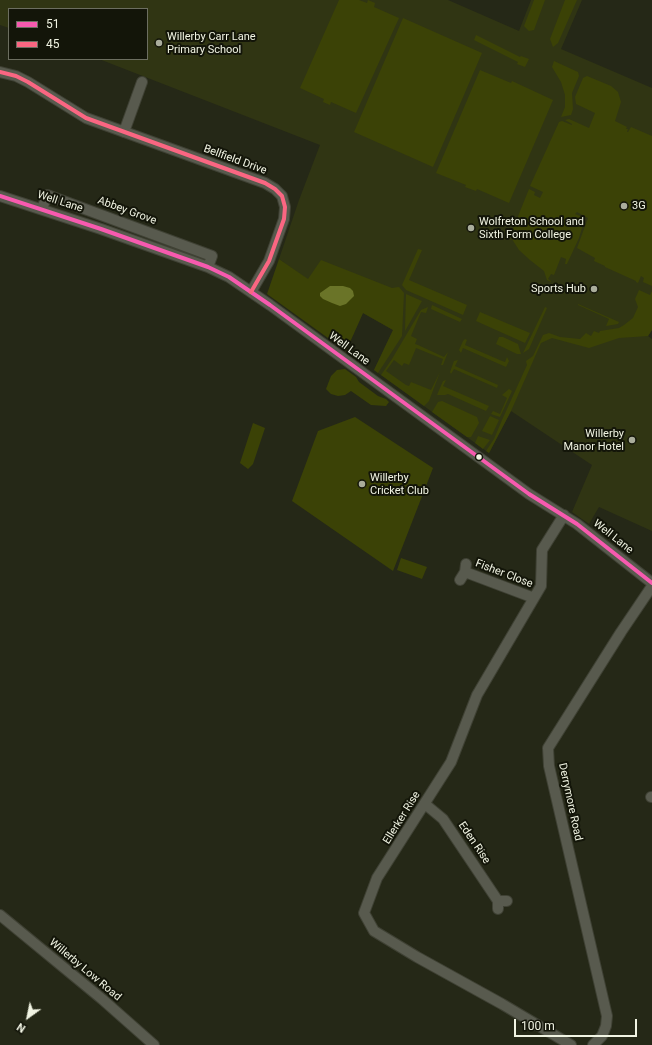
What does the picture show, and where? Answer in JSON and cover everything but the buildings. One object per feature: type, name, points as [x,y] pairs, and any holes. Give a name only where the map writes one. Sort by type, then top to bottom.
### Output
[{"type":"street","name":"Bellfield Drive","points":[[0,72],[16,76],[28,82],[86,118],[266,183],[275,189],[282,196],[285,207],[284,219],[270,261],[251,292]]},
{"type":"street","points":[[124,132],[143,82]]},
{"type":"street","name":"Abbey Grove","points":[[42,209],[47,195],[216,258],[208,267]]},
{"type":"street","name":"Well Lane","points":[[0,196],[101,228],[208,267],[229,277],[529,494],[564,515],[652,582]]},
{"type":"street","name":"Ellerker Rise","points":[[564,515],[542,550],[541,586],[477,695],[452,762],[377,878],[364,913],[374,931],[571,1045]]},
{"type":"street","name":"Fisher Close","points":[[464,572],[534,598]]},
{"type":"street","name":"Derrymore Road","points":[[593,1045],[602,1036],[606,1026],[607,1016],[549,766],[548,748],[621,632],[652,586]]},
{"type":"street","name":"Eden Rise","points":[[425,804],[443,818],[501,903]]},
{"type":"street","name":"Willerby Low Road","points":[[0,916],[102,999],[154,1045]]},
{"type":"shaded area","name":"Wolfreton School and Sixth Form College","points":[[0,0],[448,0],[519,31],[531,0],[582,0],[561,49],[652,88],[652,330],[648,336],[652,339],[652,531],[599,507],[589,524],[572,512],[592,465],[511,411],[489,453],[374,370],[393,330],[363,313],[346,351],[308,280],[279,259],[320,145],[102,60],[148,60],[148,8],[8,8],[8,28],[0,25]]},
{"type":"shaded area","points":[[339,0],[359,0],[367,3],[368,0],[375,3],[374,7],[399,18],[356,113],[331,102],[330,105],[323,102],[324,99],[300,88]]},
{"type":"shaded area","points":[[534,0],[545,0],[534,30],[529,31],[524,26]]},
{"type":"shaded area","points":[[565,0],[577,0],[558,43],[553,47],[550,39]]},
{"type":"shaded area","points":[[403,18],[482,53],[433,167],[354,132]]},
{"type":"shaded area","points":[[476,35],[520,57],[529,59],[525,67],[474,40]]},
{"type":"shaded area","points":[[554,61],[578,72],[579,76],[572,93],[573,109],[571,115],[561,117],[565,107],[565,95],[561,82],[552,67]]},
{"type":"shaded area","points":[[480,70],[511,83],[512,81],[553,100],[509,203],[477,189],[476,191],[465,187],[466,185],[436,173]]},
{"type":"shaded area","points":[[587,76],[611,86],[618,92],[621,102],[615,121],[627,127],[627,132],[631,127],[652,136],[652,286],[643,282],[644,278],[641,276],[638,283],[605,267],[594,261],[595,258],[577,248],[588,218],[577,212],[575,214],[585,218],[579,238],[567,264],[565,264],[566,259],[561,257],[554,275],[551,274],[548,279],[551,282],[547,280],[544,271],[519,250],[510,236],[529,189],[535,192],[534,195],[540,198],[543,192],[530,186],[559,122],[562,121],[572,125],[565,120],[569,119],[589,128],[595,113],[576,104],[575,97],[583,78]]},
{"type":"shaded area","points":[[418,249],[422,250],[409,280],[467,305],[463,315],[406,290],[402,285]]},
{"type":"shaded area","points":[[279,259],[308,279],[321,260],[392,288],[399,287],[404,293],[402,336],[378,373],[374,370],[393,330],[363,313],[346,351],[267,294]]},
{"type":"shaded area","points":[[330,286],[343,286],[350,288],[353,291],[354,296],[346,304],[340,306],[332,303],[320,296],[320,293]]},
{"type":"shaded area","points":[[639,290],[650,295],[652,291],[652,330],[648,336],[619,338],[589,348],[552,338],[541,343],[511,411],[489,453],[486,451],[494,439],[527,365],[526,361],[533,356],[543,335],[549,333],[560,337],[580,339],[586,333],[591,336],[594,331],[599,333],[600,331],[619,328],[633,318],[638,307],[635,299]]},
{"type":"shaded area","points":[[406,294],[422,301],[405,331]]},
{"type":"shaded area","points":[[578,304],[619,322],[618,324],[606,326],[609,319]]},
{"type":"shaded area","points":[[432,305],[462,319],[460,322],[431,309]]},
{"type":"shaded area","points":[[428,307],[426,313],[421,312],[411,336],[417,339],[415,344],[444,357],[448,352],[443,365],[441,365],[443,359],[416,348],[409,365],[404,363],[402,366],[394,360],[386,371],[406,385],[409,386],[411,382],[431,390],[440,372],[429,401],[424,406],[381,375],[421,310]]},
{"type":"shaded area","points":[[545,307],[547,308],[529,349],[523,353]]},
{"type":"shaded area","points":[[480,312],[530,333],[525,343],[476,321]]},
{"type":"shaded area","points":[[499,337],[503,337],[518,344],[521,354],[517,354],[496,344]]},
{"type":"shaded area","points":[[465,339],[467,340],[465,345],[502,361],[505,362],[507,357],[509,361],[506,367],[463,348],[461,353],[459,350]]},
{"type":"shaded area","points":[[458,360],[455,366],[498,385],[497,388],[454,369],[451,374],[450,372],[454,361]]},
{"type":"shaded area","points":[[345,369],[378,396],[386,399],[389,402],[386,406],[371,405],[351,391],[345,395],[338,396],[331,394],[326,389],[331,376],[337,370]]},
{"type":"shaded area","points":[[446,380],[443,386],[489,406],[486,411],[448,394],[437,395],[443,381]]},
{"type":"shaded area","points":[[509,389],[512,391],[500,417],[491,414],[493,411],[500,414],[507,398],[502,395]]},
{"type":"shaded area","points":[[442,401],[477,417],[479,423],[471,437],[467,437],[432,412],[438,402]]},
{"type":"shaded area","points":[[490,416],[499,420],[492,435],[482,431]]},
{"type":"shaded area","name":"Willerby Cricket Club","points":[[355,417],[433,468],[393,571],[292,501],[318,431]]},
{"type":"shaded area","points":[[253,423],[265,428],[253,464],[248,469],[240,463]]},
{"type":"shaded area","points":[[478,436],[490,440],[483,449],[475,443]]},
{"type":"shaded area","points":[[401,558],[427,567],[422,579],[397,570]]},
{"type":"transit line","name":"45","points":[[0,72],[16,76],[28,82],[86,118],[265,183],[275,189],[282,196],[285,207],[284,219],[269,261],[251,292]]},
{"type":"transit line","name":"51","points":[[0,196],[101,229],[208,267],[229,277],[270,305],[529,494],[577,524],[652,583]]},
{"type":"place","name":"Willerby Carr Lane Primary School","points":[[159,43]]},
{"type":"place","name":"3G","points":[[624,206]]},
{"type":"place","name":"Wolfreton School and Sixth Form College","points":[[471,228]]},
{"type":"place","name":"Sports Hub","points":[[594,289]]},
{"type":"place","name":"Willerby Manor Hotel","points":[[632,440]]},
{"type":"place","name":"Willerby Cricket Club","points":[[362,484]]}]
